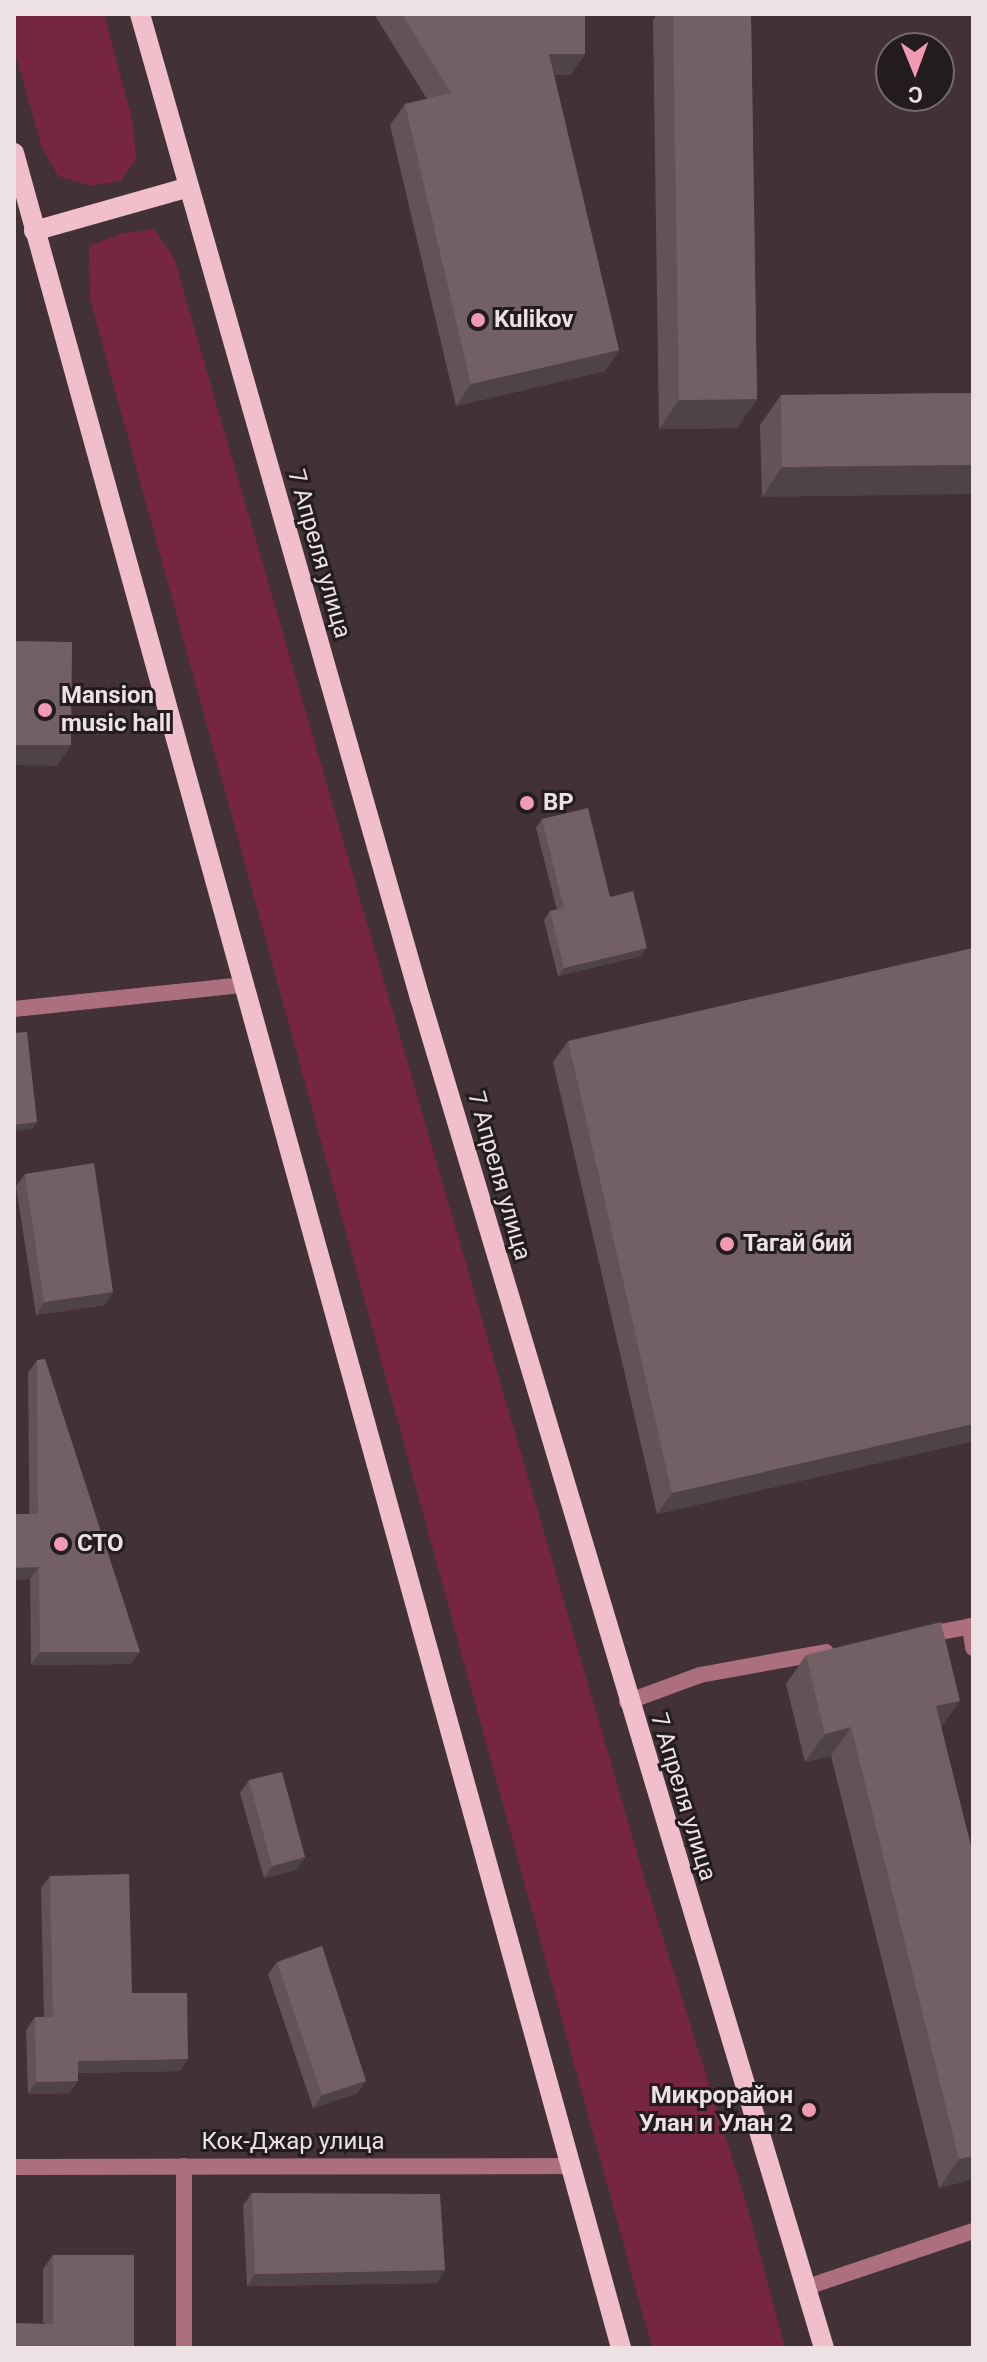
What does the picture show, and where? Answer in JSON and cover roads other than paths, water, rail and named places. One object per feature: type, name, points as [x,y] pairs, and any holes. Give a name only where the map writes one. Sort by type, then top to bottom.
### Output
[{"type":"main road","name":"7 Апреля улица","points":[[140,14],[627,1702],[824,2348]]},
{"type":"main road","points":[[14,153],[621,2348]]},
{"type":"main road","points":[[34,231],[189,187]]},
{"type":"street","points":[[14,1009],[244,985]]},
{"type":"street","points":[[910,1637],[971,1626],[973,1648]]},
{"type":"street","points":[[627,1702],[700,1675],[850,1648]]},
{"type":"street","points":[[184,2166],[184,2348]]},
{"type":"street","name":"Кок-Джар улица","points":[[14,2167],[572,2166]]},
{"type":"street","points":[[807,2287],[973,2231]]},
{"type":"place","name":"Kulikov","points":[[478,320]]},
{"type":"place","name":"Mansion music hall","points":[[45,710]]},
{"type":"place","name":"BP","points":[[527,803]]},
{"type":"place","name":"Тагай бий","points":[[727,1244]]},
{"type":"place","name":"СТО","points":[[61,1544]]},
{"type":"place","name":"Микрорайон Улан и Улан 2","points":[[809,2110]]}]
